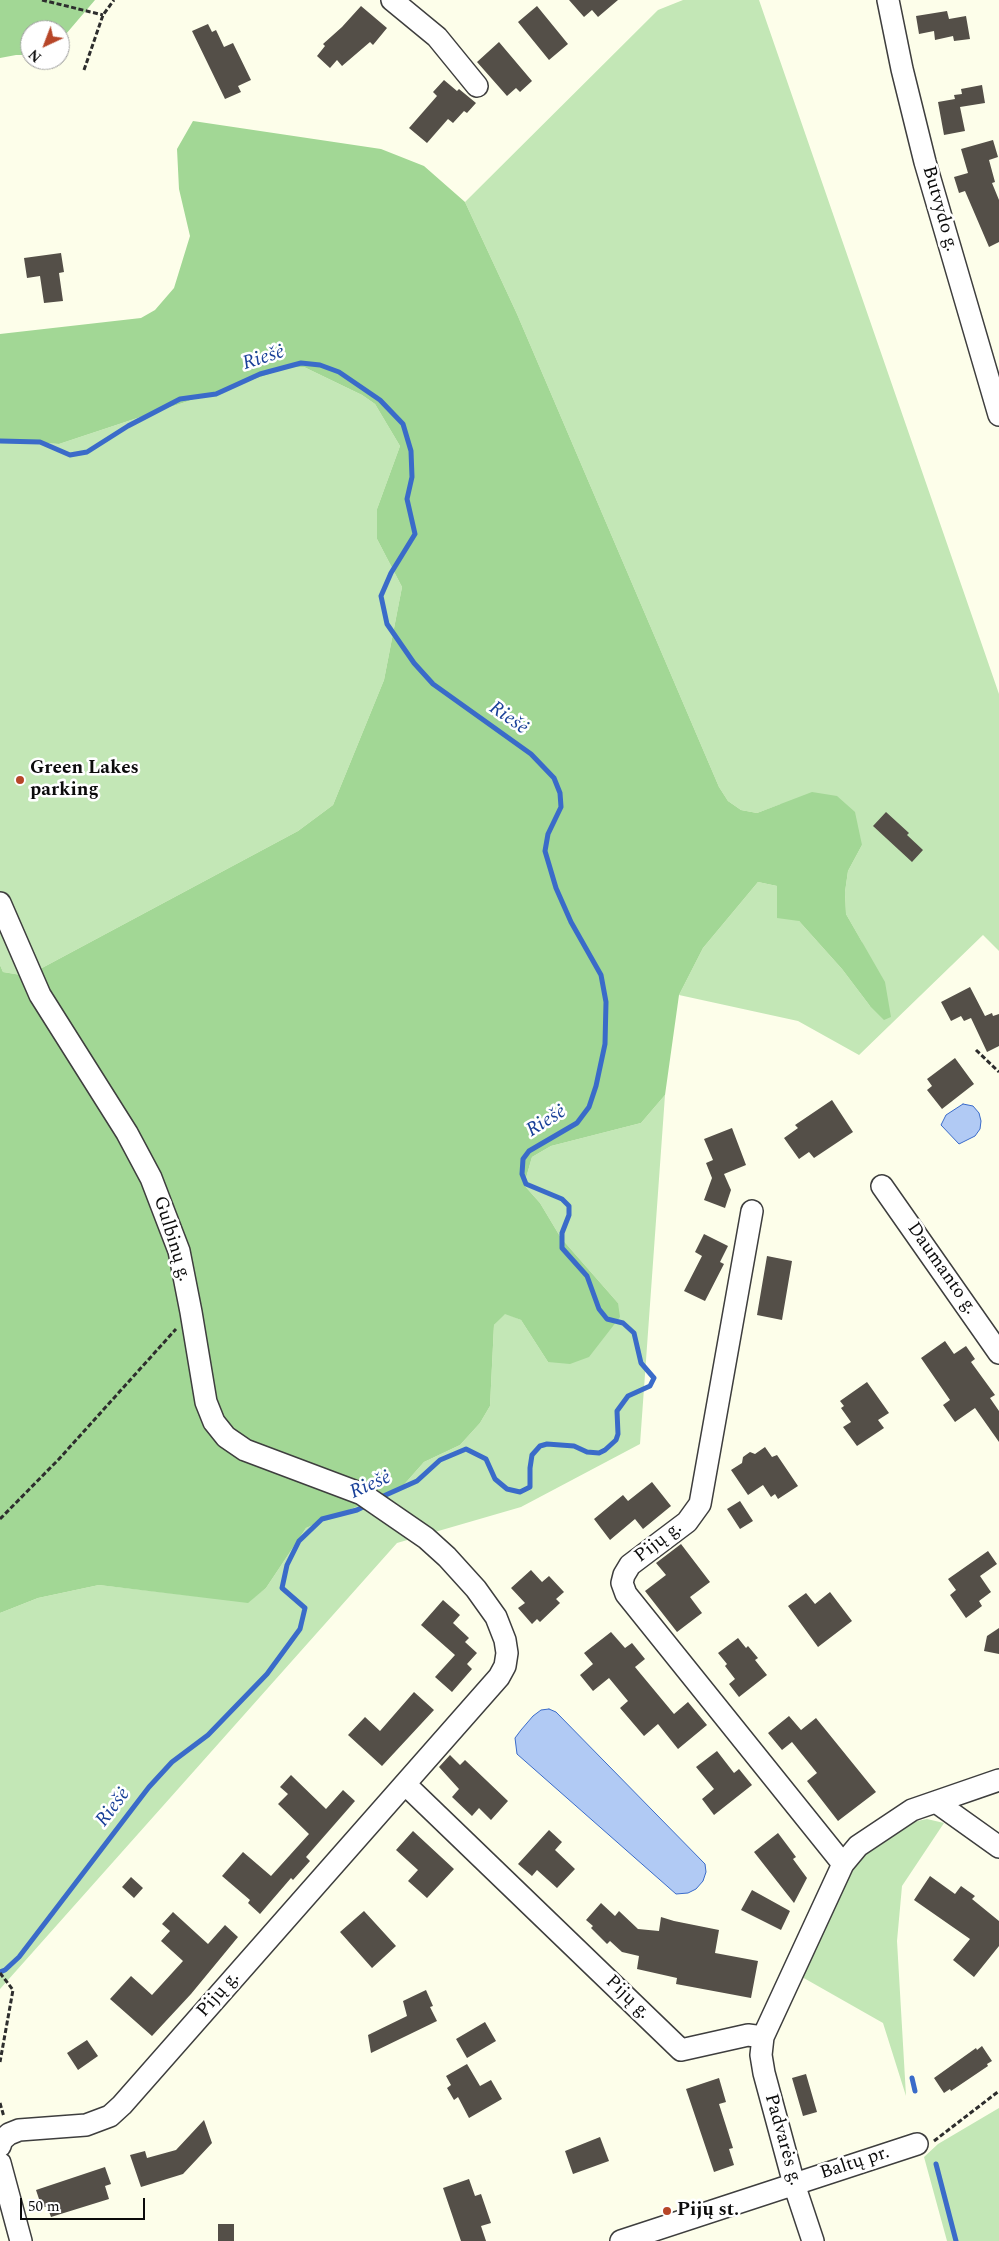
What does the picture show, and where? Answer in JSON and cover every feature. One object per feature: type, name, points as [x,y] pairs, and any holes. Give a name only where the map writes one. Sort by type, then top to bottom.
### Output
[{"type":"street","points":[[392,0],[437,37],[477,86]]},
{"type":"street","name":"Butvydo g.","points":[[888,0],[902,69],[925,162],[999,415]]},
{"type":"street","name":"Gulbinų g.","points":[[0,903],[40,995],[127,1133],[152,1178],[179,1251],[192,1312],[206,1402],[214,1422],[226,1437],[246,1450],[362,1494],[406,1524]]},
{"type":"street","name":"Daumanto g.","points":[[882,1186],[999,1353]]},
{"type":"street","name":"Pijų g.","points":[[752,1211],[700,1504],[686,1522],[630,1565],[622,1583],[626,1594],[843,1864]]},
{"type":"street","name":"Pijų g.","points":[[0,2146],[2,2140],[9,2134],[19,2130],[86,2126],[110,2116],[122,2105],[499,1677],[505,1666],[507,1653],[496,1617],[476,1589],[447,1557],[406,1524]]},
{"type":"street","points":[[763,2037],[843,1864],[858,1846],[912,1810],[999,1780]]},
{"type":"street","name":"Pijų g.","points":[[405,1784],[681,2050],[748,2035],[763,2037]]},
{"type":"street","points":[[936,1802],[999,1847]]},
{"type":"street","name":"Padvarės g.","points":[[763,2037],[761,2055],[764,2073],[794,2184],[813,2241]]},
{"type":"street","name":"Baltų pr.","points":[[621,2241],[917,2144]]},
{"type":"street","points":[[0,2164],[22,2241]]},
{"type":"path","points":[[42,0],[103,15]]},
{"type":"path","points":[[84,70],[103,15],[114,0]]},
{"type":"path","points":[[976,1050],[999,1072]]},
{"type":"path","points":[[0,1519],[59,1459],[192,1312]]},
{"type":"path","points":[[0,1973],[13,1990],[0,2062]]},
{"type":"green space","points":[[0,0],[95,0],[70,29],[70,20],[20,20],[20,55],[0,58]]},
{"type":"green space","points":[[683,0],[759,0],[999,694],[999,951],[983,935],[859,1055],[798,1021],[679,995],[703,948],[758,882],[777,886],[799,921],[842,969],[870,1006],[862,942],[846,914],[845,892],[848,871],[862,845],[781,804],[757,813],[741,810],[728,801],[719,787],[517,314],[465,202],[658,10]]},
{"type":"green space","points":[[193,121],[381,149],[424,166],[465,202],[517,314],[719,787],[728,801],[741,810],[757,813],[812,792],[837,796],[855,812],[862,845],[848,871],[845,892],[846,914],[885,982],[891,1017],[884,1020],[870,1006],[842,969],[799,921],[777,918],[777,886],[758,882],[703,948],[679,995],[665,1095],[641,1123],[551,1146],[532,1157],[524,1185],[540,1203],[561,1238],[618,1303],[620,1317],[589,1357],[570,1364],[548,1362],[521,1320],[505,1314],[494,1325],[490,1406],[480,1423],[460,1445],[424,1462],[401,1488],[306,1528],[266,1588],[248,1603],[99,1585],[38,1598],[0,1613],[0,965],[3,972],[27,976],[298,831],[333,805],[384,680],[402,587],[377,539],[377,509],[400,446],[375,404],[362,395],[304,367],[291,367],[59,444],[0,440],[0,334],[141,318],[155,310],[174,288],[190,236],[179,189],[177,149]]},
{"type":"green space","points":[[291,367],[304,367],[362,395],[375,404],[400,446],[377,509],[377,539],[402,587],[384,680],[333,805],[298,831],[27,976],[3,972],[0,965],[0,440],[59,444]]},
{"type":"green space","points":[[665,1095],[640,1444],[521,1507],[397,1543],[0,1989],[0,1613],[38,1598],[99,1585],[248,1602],[266,1588],[306,1528],[401,1488],[424,1462],[460,1445],[480,1423],[490,1406],[494,1325],[505,1313],[521,1320],[548,1362],[618,1303],[561,1238],[540,1203],[524,1185],[532,1157],[551,1146],[641,1123]]},
{"type":"green space","points":[[927,1819],[944,1823],[902,1886],[897,1941],[906,2096],[883,2023],[802,1977],[858,1859],[903,1824]]},
{"type":"green space","points":[[999,2108],[999,2241],[947,2241],[924,2157],[938,2144]]},
{"type":"water","points":[[963,1104],[973,1106],[979,1113],[981,1121],[980,1129],[975,1136],[959,1144],[941,1125],[946,1115]]},
{"type":"water","points":[[549,1709],[556,1712],[705,1864],[706,1872],[703,1881],[696,1889],[688,1893],[676,1894],[517,1754],[515,1738],[533,1716],[541,1710]]},
{"type":"building","points":[[569,0],[618,0],[598,17],[592,10],[584,17]]},
{"type":"building","points":[[361,6],[387,28],[373,45],[370,42],[342,66],[337,60],[330,68],[317,56],[325,46],[323,44]]},
{"type":"building","points":[[537,6],[568,44],[549,60],[518,22]]},
{"type":"building","points":[[947,11],[949,19],[966,16],[970,39],[954,41],[953,36],[935,40],[934,31],[919,34],[916,16]]},
{"type":"building","points":[[208,24],[212,32],[216,30],[224,47],[233,43],[251,80],[238,86],[241,92],[225,99],[192,31]]},
{"type":"building","points":[[499,42],[532,81],[520,92],[516,88],[507,96],[477,62]]},
{"type":"building","points":[[444,80],[476,103],[467,113],[464,111],[453,123],[448,119],[427,143],[409,128],[437,96],[433,92]]},
{"type":"building","points":[[982,85],[985,103],[960,107],[965,131],[944,135],[938,102],[955,99],[954,95],[962,94],[961,89]]},
{"type":"building","points":[[993,140],[998,157],[989,160],[995,182],[992,183],[999,200],[999,242],[989,247],[965,191],[959,193],[954,177],[968,173],[961,149]]},
{"type":"building","points":[[61,253],[64,272],[59,273],[63,301],[44,303],[40,276],[27,278],[24,258]]},
{"type":"building","points":[[886,812],[909,833],[907,835],[923,850],[912,862],[873,826]]},
{"type":"building","points":[[970,987],[985,1016],[992,1013],[993,1016],[999,1014],[999,1046],[987,1052],[971,1018],[964,1021],[961,1016],[951,1021],[941,1002]]},
{"type":"building","points":[[955,1058],[974,1084],[942,1109],[927,1090],[932,1086],[927,1079]]},
{"type":"building","points":[[832,1100],[853,1132],[814,1158],[809,1152],[799,1159],[784,1138],[798,1128],[795,1125]]},
{"type":"building","points":[[732,1128],[746,1165],[724,1174],[731,1190],[725,1208],[704,1200],[712,1178],[706,1163],[713,1160],[704,1139]]},
{"type":"building","points":[[704,1234],[728,1246],[720,1262],[724,1264],[705,1301],[684,1291],[702,1256],[695,1252]]},
{"type":"building","points":[[767,1256],[792,1261],[782,1320],[757,1315]]},
{"type":"building","points":[[945,1341],[954,1354],[966,1346],[975,1359],[971,1362],[995,1395],[990,1398],[999,1411],[999,1442],[975,1408],[955,1422],[943,1405],[950,1400],[921,1358]]},
{"type":"building","points":[[867,1382],[889,1413],[878,1420],[884,1428],[857,1446],[843,1427],[851,1422],[841,1408],[844,1406],[840,1401]]},
{"type":"building","points":[[765,1447],[772,1457],[777,1455],[798,1486],[778,1499],[775,1494],[771,1497],[763,1485],[748,1495],[731,1470],[742,1463],[743,1457],[750,1452],[755,1454]]},
{"type":"building","points":[[652,1482],[671,1506],[643,1529],[635,1519],[610,1540],[594,1519],[623,1495],[628,1501]]},
{"type":"building","points":[[740,1501],[753,1521],[740,1529],[727,1509]]},
{"type":"building","points":[[681,1544],[710,1582],[690,1597],[702,1613],[677,1632],[645,1591],[666,1575],[656,1563]]},
{"type":"building","points":[[988,1551],[997,1564],[980,1576],[991,1592],[979,1601],[982,1606],[966,1618],[950,1595],[956,1590],[948,1579]]},
{"type":"building","points":[[531,1570],[542,1582],[549,1576],[564,1592],[556,1599],[560,1603],[540,1622],[537,1619],[532,1624],[518,1608],[525,1603],[511,1588]]},
{"type":"building","points":[[830,1592],[852,1621],[818,1647],[788,1606],[806,1593],[815,1604]]},
{"type":"building","points":[[443,1600],[460,1615],[453,1623],[469,1638],[465,1642],[477,1653],[467,1664],[472,1669],[452,1692],[435,1677],[455,1655],[421,1625]]},
{"type":"building","points":[[999,1628],[999,1654],[984,1651],[987,1636]]},
{"type":"building","points":[[611,1632],[625,1648],[632,1643],[645,1659],[635,1667],[674,1714],[688,1702],[707,1725],[678,1749],[658,1724],[644,1736],[620,1708],[628,1701],[609,1678],[593,1691],[580,1675],[593,1664],[584,1653]]},
{"type":"building","points":[[738,1638],[758,1658],[755,1660],[767,1675],[739,1697],[729,1684],[735,1679],[725,1666],[727,1664],[718,1653]]},
{"type":"building","points":[[414,1692],[434,1710],[382,1766],[348,1735],[365,1717],[380,1731]]},
{"type":"building","points":[[789,1716],[801,1730],[816,1718],[876,1792],[838,1821],[807,1781],[817,1773],[792,1742],[782,1750],[768,1733]]},
{"type":"building","points":[[717,1751],[734,1773],[739,1769],[752,1785],[714,1815],[702,1799],[714,1789],[696,1767]]},
{"type":"building","points":[[450,1755],[460,1765],[465,1760],[508,1801],[491,1820],[479,1808],[472,1816],[452,1797],[459,1789],[439,1767]]},
{"type":"building","points":[[291,1775],[326,1809],[343,1790],[355,1801],[306,1857],[310,1861],[293,1880],[291,1878],[260,1914],[248,1903],[250,1900],[222,1876],[243,1852],[271,1876],[309,1834],[278,1804],[288,1794],[280,1787]]},
{"type":"building","points":[[549,1830],[562,1842],[555,1850],[575,1869],[557,1888],[537,1870],[532,1876],[518,1864]]},
{"type":"building","points":[[413,1831],[454,1869],[427,1898],[408,1881],[418,1870],[396,1850]]},
{"type":"building","points":[[778,1833],[796,1857],[793,1859],[807,1878],[794,1903],[754,1852]]},
{"type":"building","points":[[930,1876],[955,1894],[961,1886],[975,1896],[972,1899],[999,1921],[999,1946],[974,1977],[953,1960],[970,1939],[914,1900]]},
{"type":"building","points":[[131,1877],[143,1888],[134,1898],[122,1887]]},
{"type":"building","points":[[752,1890],[790,1911],[781,1930],[741,1910]]},
{"type":"building","points":[[601,1903],[615,1916],[619,1911],[638,1929],[659,1931],[661,1917],[719,1930],[715,1953],[758,1961],[751,1998],[676,1984],[677,1978],[637,1969],[639,1956],[622,1952],[610,1941],[607,1944],[591,1928],[593,1926],[586,1920]]},
{"type":"building","points":[[364,1911],[396,1946],[372,1968],[340,1932]]},
{"type":"building","points":[[173,1912],[208,1944],[225,1925],[238,1937],[191,1994],[152,2036],[110,1999],[131,1976],[152,1995],[183,1961],[161,1941],[170,1931],[162,1924]]},
{"type":"building","points":[[426,1990],[433,2006],[430,2007],[437,2021],[371,2053],[368,2035],[407,2016],[403,2001]]},
{"type":"building","points":[[485,2022],[496,2041],[467,2058],[456,2039]]},
{"type":"building","points":[[87,2040],[98,2056],[78,2070],[67,2053]]},
{"type":"building","points":[[982,2046],[992,2061],[987,2064],[988,2066],[951,2091],[950,2089],[944,2093],[934,2078],[976,2048],[977,2050]]},
{"type":"building","points":[[467,2064],[480,2086],[491,2080],[502,2099],[469,2118],[458,2097],[454,2100],[447,2088],[451,2085],[446,2076]]},
{"type":"building","points":[[806,2074],[817,2112],[803,2116],[792,2078]]},
{"type":"building","points":[[719,2078],[726,2102],[719,2104],[733,2148],[729,2149],[734,2165],[714,2172],[686,2089]]},
{"type":"building","points":[[204,2120],[212,2143],[183,2174],[141,2187],[130,2155],[145,2151],[147,2158],[176,2150]]},
{"type":"building","points":[[600,2137],[609,2161],[573,2174],[565,2151]]},
{"type":"building","points":[[105,2167],[111,2184],[105,2186],[109,2199],[51,2217],[47,2206],[42,2208],[36,2190]]},
{"type":"building","points":[[469,2179],[475,2196],[481,2194],[491,2223],[481,2226],[486,2241],[461,2241],[443,2188]]},
{"type":"building","points":[[218,2224],[234,2224],[234,2241],[218,2241]]},
{"type":"waterway","name":"Riešė","points":[[0,441],[40,442],[70,455],[87,452],[128,426],[180,399],[216,394],[260,374],[301,363],[320,365],[339,372],[380,400],[403,424],[411,451],[412,477],[407,499],[415,534],[391,573],[381,596],[387,624],[414,663],[433,684],[531,754],[554,778],[560,793],[561,807],[548,834],[545,851],[556,888],[571,922],[601,975],[606,1002],[605,1044],[596,1086],[589,1107],[577,1123],[529,1151],[523,1159],[522,1174],[526,1184],[562,1199],[569,1206],[569,1215],[562,1233],[562,1248],[587,1276],[599,1309],[607,1319],[623,1323],[634,1333],[641,1363],[654,1378],[650,1386],[628,1396],[617,1411],[618,1434],[616,1440],[605,1450],[599,1453],[587,1452],[574,1446],[547,1444],[540,1446],[532,1455],[530,1487],[520,1492],[507,1489],[495,1479],[486,1459],[466,1449],[440,1460],[417,1481],[379,1498]]},
{"type":"waterway","name":"Riešė","points":[[0,1972],[5,1970],[19,1957],[149,1787],[172,1762],[208,1735],[267,1674],[300,1629],[305,1608],[282,1588],[287,1565],[299,1541],[322,1519],[357,1510],[367,1505]]},
{"type":"waterway","points":[[912,2078],[915,2091]]},
{"type":"waterway","points":[[936,2164],[956,2241]]},
{"type":"place","name":"Green Lakes parking","points":[[20,780]]},
{"type":"place","name":"Pijų st.","points":[[667,2211]]}]
